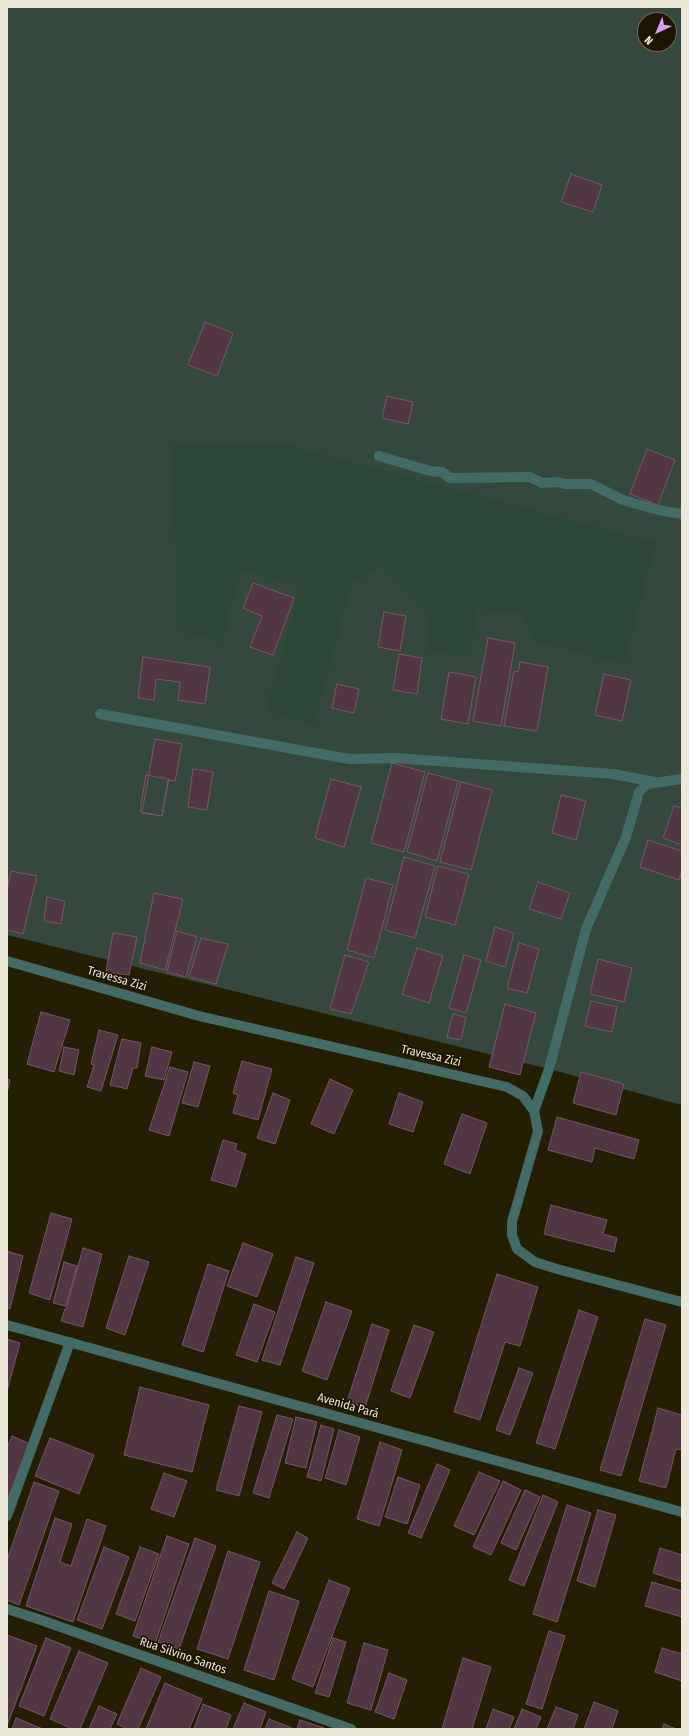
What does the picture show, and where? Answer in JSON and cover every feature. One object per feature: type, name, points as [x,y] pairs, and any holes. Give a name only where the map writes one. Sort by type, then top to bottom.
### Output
[{"type":"street","points":[[379,456],[411,464],[430,471],[442,472],[450,478],[530,477],[542,484],[558,482],[565,484],[591,484],[623,500],[658,510],[682,514]]},
{"type":"street","points":[[100,714],[349,759],[396,758],[613,774],[655,782]]},
{"type":"street","points":[[534,1111],[549,1069],[586,929],[626,837],[639,792],[647,784],[682,779]]},
{"type":"street","name":"Travessa Zizi","points":[[7,961],[199,1016],[507,1087],[523,1096],[534,1111],[538,1131],[512,1222],[512,1234],[517,1249],[535,1262],[682,1302]]},
{"type":"street","name":"Avenida Pará","points":[[7,1325],[682,1512]]},
{"type":"street","points":[[7,1516],[70,1342]]},
{"type":"street","name":"Rua Silvino Santos","points":[[7,1610],[42,1620],[351,1729]]},
{"type":"green space","points":[[7,7],[682,7],[682,1105],[549,1069],[7,935]]},
{"type":"green space","points":[[280,443],[656,543],[624,664],[532,640],[522,614],[476,608],[471,656],[427,652],[431,618],[380,568],[352,583],[314,724],[266,711],[299,586],[241,570],[222,642],[177,630],[173,445]]},
{"type":"building","points":[[571,174],[602,185],[593,212],[561,202]]},
{"type":"building","points":[[205,322],[233,333],[217,376],[188,365]]},
{"type":"building","points":[[387,396],[413,402],[408,424],[382,418]]},
{"type":"building","points":[[647,449],[675,460],[658,505],[630,494]]},
{"type":"building","points":[[253,583],[294,598],[273,655],[250,647],[262,616],[243,608]]},
{"type":"building","points":[[384,612],[406,616],[400,651],[378,647]]},
{"type":"building","points":[[488,638],[515,643],[501,726],[473,721]]},
{"type":"building","points":[[399,654],[422,658],[417,694],[393,690]]},
{"type":"building","points":[[143,657],[210,667],[205,704],[178,700],[180,682],[156,679],[154,700],[138,698]]},
{"type":"building","points":[[520,662],[548,667],[537,731],[504,726],[514,671],[518,672]]},
{"type":"building","points":[[449,672],[476,677],[468,724],[441,719]]},
{"type":"building","points":[[604,674],[631,680],[622,721],[595,715]]},
{"type":"building","points":[[337,684],[359,689],[354,713],[332,708]]},
{"type":"building","points":[[155,739],[182,744],[175,781],[168,780],[162,816],[142,813]]},
{"type":"building","points":[[392,763],[425,772],[404,852],[371,843]]},
{"type":"building","points":[[193,769],[213,772],[207,810],[188,807]]},
{"type":"building","points":[[428,773],[458,781],[437,861],[407,852]]},
{"type":"building","points":[[146,775],[169,779],[162,816],[140,812]]},
{"type":"building","points":[[331,779],[361,787],[344,847],[315,838]]},
{"type":"building","points":[[461,782],[492,790],[471,870],[440,862]]},
{"type":"building","points":[[561,795],[586,801],[576,840],[552,833]]},
{"type":"building","points":[[674,806],[682,808],[682,845],[663,838]]},
{"type":"building","points":[[648,840],[682,851],[682,870],[679,880],[640,867]]},
{"type":"building","points":[[404,857],[435,866],[415,938],[385,930]]},
{"type":"building","points":[[438,866],[469,874],[455,925],[425,917]]},
{"type":"building","points":[[11,871],[37,876],[23,934],[7,930],[7,891]]},
{"type":"building","points":[[366,878],[393,885],[374,958],[347,950]]},
{"type":"building","points":[[538,882],[570,893],[561,919],[529,909]]},
{"type":"building","points":[[154,893],[183,899],[165,970],[140,963]]},
{"type":"building","points":[[47,897],[65,901],[61,924],[44,921]]},
{"type":"building","points":[[495,927],[514,933],[505,967],[486,961]]},
{"type":"building","points":[[177,931],[197,937],[186,977],[167,972]]},
{"type":"building","points":[[113,933],[137,937],[129,975],[106,972]]},
{"type":"building","points":[[201,938],[228,944],[216,984],[189,977]]},
{"type":"building","points":[[519,943],[539,949],[527,993],[507,988]]},
{"type":"building","points":[[417,948],[443,956],[429,1003],[402,994]]},
{"type":"building","points":[[345,955],[369,962],[351,1014],[330,1009]]},
{"type":"building","points":[[464,955],[481,960],[466,1013],[449,1008]]},
{"type":"building","points":[[598,959],[632,968],[624,1002],[590,994]]},
{"type":"building","points":[[591,1001],[617,1007],[612,1032],[585,1026]]},
{"type":"building","points":[[505,1004],[536,1013],[520,1075],[489,1067]]},
{"type":"building","points":[[41,1012],[70,1020],[54,1072],[27,1064]]},
{"type":"building","points":[[453,1014],[466,1017],[461,1040],[447,1037]]},
{"type":"building","points":[[99,1030],[118,1035],[101,1091],[87,1087],[94,1065],[91,1064]]},
{"type":"building","points":[[122,1039],[141,1043],[137,1068],[133,1068],[127,1089],[110,1085]]},
{"type":"building","points":[[64,1047],[79,1050],[74,1075],[59,1071]]},
{"type":"building","points":[[152,1047],[172,1052],[164,1080],[145,1076]]},
{"type":"building","points":[[242,1061],[272,1069],[258,1120],[233,1113],[238,1095],[233,1093]]},
{"type":"building","points":[[194,1062],[210,1066],[198,1107],[182,1103]]},
{"type":"building","points":[[170,1067],[188,1072],[169,1136],[149,1130]]},
{"type":"building","points":[[581,1072],[624,1084],[616,1115],[573,1103]]},
{"type":"building","points":[[7,1079],[10,1080],[7,1093]]},
{"type":"building","points":[[330,1079],[353,1090],[334,1134],[311,1124]]},
{"type":"building","points":[[273,1093],[290,1100],[275,1144],[257,1138]]},
{"type":"building","points":[[399,1093],[423,1102],[413,1132],[389,1124]]},
{"type":"building","points":[[462,1114],[487,1123],[470,1174],[444,1164]]},
{"type":"building","points":[[557,1117],[639,1140],[634,1159],[595,1148],[592,1162],[548,1150]]},
{"type":"building","points":[[223,1140],[237,1144],[235,1150],[246,1154],[236,1187],[211,1180]]},
{"type":"building","points":[[551,1205],[607,1220],[603,1234],[617,1238],[614,1252],[544,1234]]},
{"type":"building","points":[[51,1213],[72,1219],[50,1300],[29,1293]]},
{"type":"building","points":[[243,1243],[273,1254],[257,1297],[227,1286]]},
{"type":"building","points":[[83,1248],[102,1254],[83,1327],[61,1321],[66,1309]]},
{"type":"building","points":[[7,1251],[23,1256],[10,1309],[7,1308]]},
{"type":"building","points":[[129,1256],[149,1262],[125,1335],[106,1328]]},
{"type":"building","points":[[296,1257],[314,1263],[280,1365],[262,1360]]},
{"type":"building","points":[[64,1262],[77,1266],[66,1306],[53,1303]]},
{"type":"building","points":[[208,1264],[229,1271],[203,1352],[182,1345]]},
{"type":"building","points":[[497,1274],[538,1287],[520,1346],[505,1342],[480,1420],[454,1412]]},
{"type":"building","points":[[326,1302],[352,1311],[327,1380],[302,1371]]},
{"type":"building","points":[[254,1304],[275,1312],[257,1362],[236,1355]]},
{"type":"building","points":[[579,1310],[598,1317],[555,1449],[536,1443]]},
{"type":"building","points":[[645,1319],[666,1325],[621,1476],[600,1470]]},
{"type":"building","points":[[372,1324],[389,1330],[365,1408],[347,1402]]},
{"type":"building","points":[[414,1325],[434,1332],[410,1398],[391,1391]]},
{"type":"building","points":[[7,1339],[20,1343],[7,1391]]},
{"type":"building","points":[[519,1368],[533,1373],[510,1435],[496,1430]]},
{"type":"building","points":[[140,1387],[209,1405],[192,1472],[124,1455]]},
{"type":"building","points":[[239,1406],[262,1412],[239,1496],[216,1490]]},
{"type":"building","points":[[658,1408],[682,1415],[682,1450],[676,1449],[666,1488],[639,1481]]},
{"type":"building","points":[[277,1415],[293,1419],[269,1498],[253,1493]]},
{"type":"building","points":[[296,1417],[317,1422],[306,1468],[285,1463]]},
{"type":"building","points":[[321,1425],[334,1429],[321,1481],[307,1477]]},
{"type":"building","points":[[339,1430],[360,1437],[346,1485],[325,1478]]},
{"type":"building","points":[[12,1436],[30,1444],[7,1500],[7,1448]]},
{"type":"building","points":[[50,1438],[94,1455],[79,1494],[35,1476]]},
{"type":"building","points":[[380,1442],[402,1450],[379,1526],[357,1519]]},
{"type":"building","points":[[437,1464],[450,1470],[421,1538],[408,1533]]},
{"type":"building","points":[[479,1472],[500,1481],[474,1535],[454,1526]]},
{"type":"building","points":[[164,1473],[187,1481],[174,1517],[151,1509]]},
{"type":"building","points":[[398,1477],[420,1485],[407,1524],[385,1517]]},
{"type":"building","points":[[503,1481],[521,1490],[491,1555],[473,1547]]},
{"type":"building","points":[[34,1482],[59,1491],[19,1605],[7,1600],[7,1560]]},
{"type":"building","points":[[525,1490],[540,1497],[516,1550],[501,1543]]},
{"type":"building","points":[[543,1495],[558,1502],[524,1586],[509,1580]]},
{"type":"building","points":[[567,1505],[591,1513],[557,1622],[533,1614]]},
{"type":"building","points":[[598,1510],[616,1515],[595,1587],[577,1581]]},
{"type":"building","points":[[55,1518],[72,1524],[60,1562],[71,1566],[87,1519],[106,1526],[73,1622],[26,1606]]},
{"type":"building","points":[[297,1532],[308,1538],[284,1589],[272,1583]]},
{"type":"building","points":[[167,1536],[189,1544],[155,1644],[133,1636]]},
{"type":"building","points":[[195,1538],[216,1546],[179,1649],[158,1642]]},
{"type":"building","points":[[104,1547],[129,1557],[102,1629],[77,1620]]},
{"type":"building","points":[[140,1547],[159,1554],[135,1621],[116,1614]]},
{"type":"building","points":[[660,1548],[682,1555],[682,1582],[653,1573]]},
{"type":"building","points":[[228,1551],[260,1562],[228,1659],[197,1649]]},
{"type":"building","points":[[329,1580],[350,1588],[313,1687],[292,1679]]},
{"type":"building","points":[[652,1582],[682,1591],[682,1617],[645,1606]]},
{"type":"building","points":[[269,1591],[299,1601],[274,1680],[244,1670]]},
{"type":"building","points":[[549,1631],[565,1636],[542,1709],[526,1704]]},
{"type":"building","points":[[7,1635],[37,1646],[7,1726]]},
{"type":"building","points":[[46,1638],[71,1648],[44,1716],[19,1706]]},
{"type":"building","points":[[333,1638],[346,1642],[329,1697],[315,1693]]},
{"type":"building","points":[[364,1643],[388,1650],[371,1710],[347,1703]]},
{"type":"building","points":[[662,1648],[682,1654],[682,1681],[655,1672]]},
{"type":"building","points":[[79,1651],[108,1663],[80,1729],[73,1729],[50,1719]]},
{"type":"building","points":[[463,1658],[491,1667],[472,1729],[442,1729]]},
{"type":"building","points":[[141,1668],[161,1677],[138,1729],[128,1729],[117,1724]]},
{"type":"building","points":[[389,1673],[407,1680],[394,1719],[375,1712]]},
{"type":"building","points":[[165,1683],[202,1699],[189,1729],[146,1729]]},
{"type":"building","points":[[594,1702],[618,1711],[612,1729],[584,1729]]},
{"type":"building","points":[[244,1703],[266,1712],[260,1729],[233,1729]]},
{"type":"building","points":[[203,1704],[231,1715],[226,1729],[194,1729]]},
{"type":"building","points":[[99,1706],[117,1714],[110,1729],[89,1729]]},
{"type":"building","points":[[556,1707],[578,1715],[573,1729],[547,1729]]},
{"type":"building","points":[[493,1709],[514,1717],[509,1729],[486,1729]]},
{"type":"building","points":[[522,1709],[541,1717],[536,1729],[514,1729]]},
{"type":"building","points":[[16,1718],[43,1729],[12,1729]]},
{"type":"building","points":[[269,1719],[292,1728],[292,1729],[265,1729]]},
{"type":"building","points":[[300,1720],[324,1728],[324,1729],[297,1729]]},
{"type":"building","points":[[664,1724],[676,1729],[662,1729]]}]
